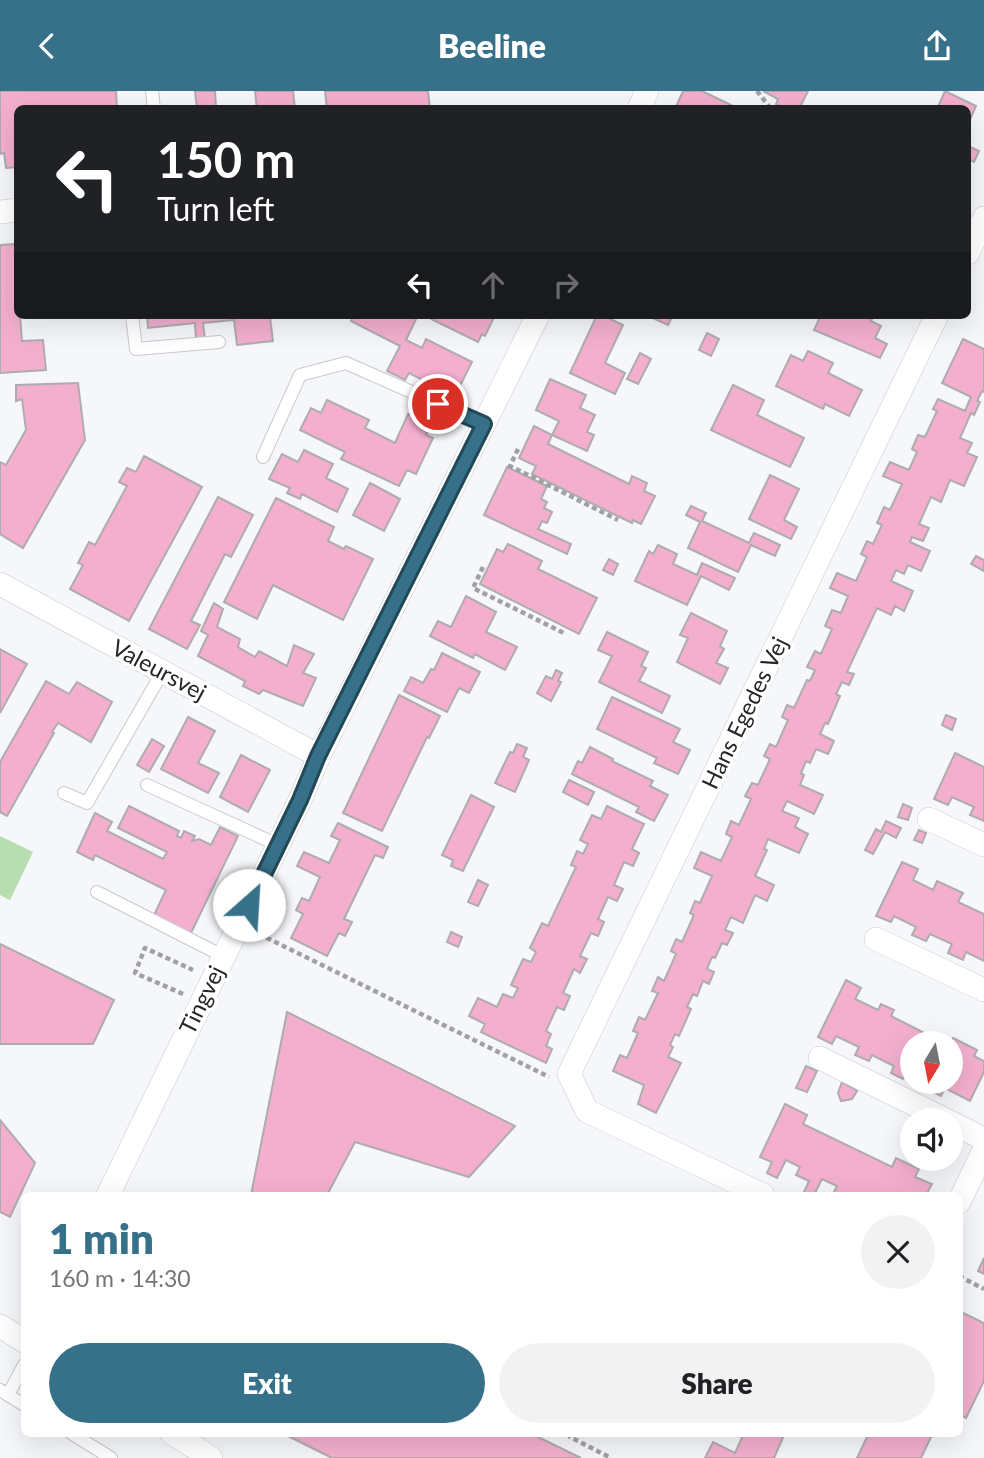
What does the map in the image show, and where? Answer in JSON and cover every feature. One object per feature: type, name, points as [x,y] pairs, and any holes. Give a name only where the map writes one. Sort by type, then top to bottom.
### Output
[{"type":"street","points":[[974,249],[984,218]]},
{"type":"street","name":"Tingvej","points":[[109,1192],[240,925],[318,756],[536,319]]},
{"type":"street","name":"Hans Egedes Vej","points":[[574,1083],[569,1074],[935,319]]},
{"type":"street","name":"Valeursvej","points":[[0,584],[318,756]]},
{"type":"street","points":[[929,819],[984,845]]},
{"type":"street","points":[[876,939],[984,990]]},
{"type":"street","points":[[820,1058],[922,1108]]},
{"type":"street","points":[[574,1083],[587,1111],[757,1192]]},
{"type":"street","points":[[963,1128],[984,1139]]},
{"type":"street","points":[[963,1194],[984,1150]]},
{"type":"street","points":[[0,1326],[21,1339]]},
{"type":"street","points":[[178,1437],[211,1458]]},
{"type":"lane","points":[[132,319],[136,349],[219,342]]},
{"type":"lane","points":[[263,457],[300,375],[346,363],[484,424]]},
{"type":"lane","points":[[64,793],[87,803],[163,671]]},
{"type":"lane","points":[[148,785],[278,845]]},
{"type":"lane","points":[[97,892],[223,957]]},
{"type":"lane","points":[[21,1369],[4,1392],[21,1403]]},
{"type":"lane","points":[[77,1437],[111,1458]]},
{"type":"path","points":[[757,91],[768,105]]},
{"type":"path","points":[[518,449],[510,466],[618,520]]},
{"type":"path","points":[[483,567],[473,588],[566,634]]},
{"type":"path","points":[[240,925],[551,1078],[574,1083]]},
{"type":"path","points":[[202,1002],[135,973],[145,948],[213,978]]},
{"type":"path","points":[[963,1278],[984,1289]]},
{"type":"path","points":[[570,1437],[611,1458]]},
{"type":"green space","points":[[0,836],[33,852],[10,900],[0,895]]},
{"type":"building","points":[[0,91],[116,91],[117,105],[14,105],[14,167],[6,168],[4,153],[0,154]]},
{"type":"building","points":[[195,91],[215,91],[216,105],[197,105]]},
{"type":"building","points":[[255,91],[293,91],[295,105],[257,105]]},
{"type":"building","points":[[325,91],[428,91],[430,105],[327,105]]},
{"type":"building","points":[[683,91],[702,91],[731,105],[677,105]]},
{"type":"building","points":[[763,91],[808,91],[801,105],[778,105],[778,99]]},
{"type":"building","points":[[945,91],[976,106],[971,117],[971,105],[939,105]]},
{"type":"building","points":[[971,147],[979,151],[974,162],[971,160]]},
{"type":"building","points":[[14,244],[14,319],[20,319],[22,341],[43,340],[46,370],[0,373],[0,245]]},
{"type":"building","points":[[147,319],[270,319],[273,341],[237,345],[234,320],[203,323],[205,339],[196,340],[195,323],[148,328]]},
{"type":"building","points":[[416,319],[406,340],[422,348],[426,339],[472,362],[455,396],[409,373],[405,380],[387,371],[400,346],[351,321]]},
{"type":"building","points":[[431,319],[493,319],[485,336],[482,334],[478,342]]},
{"type":"building","points":[[595,319],[610,319],[623,325],[605,363],[625,373],[615,394],[570,373]]},
{"type":"building","points":[[655,319],[671,319],[668,325]]},
{"type":"building","points":[[819,319],[872,319],[871,321],[881,326],[875,338],[887,344],[880,358],[814,330]]},
{"type":"building","points":[[707,333],[719,339],[711,356],[699,350]]},
{"type":"building","points":[[963,339],[984,349],[984,392],[982,391],[974,415],[971,413],[960,438],[972,443],[967,453],[977,457],[964,486],[950,480],[941,502],[931,497],[919,524],[929,528],[923,541],[912,537],[910,542],[930,551],[921,571],[908,565],[904,574],[896,570],[891,581],[913,591],[904,611],[895,606],[891,615],[877,608],[847,672],[854,674],[849,685],[842,682],[836,694],[840,696],[828,724],[825,723],[820,734],[834,741],[828,754],[816,749],[810,763],[806,761],[801,773],[804,775],[800,785],[823,795],[814,814],[787,801],[782,811],[799,818],[795,827],[808,834],[799,853],[768,839],[764,849],[767,850],[755,876],[774,885],[767,901],[755,895],[743,923],[731,917],[725,930],[733,933],[727,945],[722,943],[715,958],[712,957],[707,969],[714,972],[709,984],[703,981],[697,996],[693,994],[687,1007],[691,1009],[679,1036],[675,1034],[670,1045],[673,1047],[668,1057],[681,1063],[656,1113],[638,1104],[644,1085],[613,1071],[620,1055],[627,1058],[638,1033],[633,1031],[639,1017],[645,1020],[658,993],[652,991],[658,977],[664,981],[676,954],[671,951],[676,939],[682,942],[694,915],[690,913],[695,901],[700,903],[712,876],[694,868],[701,852],[721,861],[732,837],[726,834],[731,821],[739,825],[751,799],[745,796],[752,783],[758,785],[770,759],[764,756],[770,744],[776,747],[788,720],[782,717],[787,705],[794,708],[807,680],[810,681],[815,670],[807,667],[815,651],[821,654],[832,629],[825,626],[832,610],[841,613],[848,596],[830,588],[837,573],[856,581],[867,557],[861,554],[867,541],[873,544],[882,525],[877,523],[884,507],[890,510],[902,484],[883,476],[890,462],[909,470],[917,452],[912,449],[918,435],[925,437],[937,411],[933,409],[938,399],[965,411],[971,397],[942,383]]},
{"type":"building","points":[[808,351],[833,363],[828,373],[862,390],[849,416],[825,404],[823,409],[776,386],[791,355],[803,361]]},
{"type":"building","points":[[640,353],[651,359],[638,384],[627,379]]},
{"type":"building","points":[[550,379],[586,395],[580,408],[595,415],[587,432],[594,435],[587,451],[552,435],[559,421],[536,410]]},
{"type":"building","points":[[78,383],[85,440],[23,548],[0,534],[0,462],[6,465],[26,430],[22,399],[16,401],[16,385]]},
{"type":"building","points":[[733,385],[764,400],[757,415],[804,438],[790,467],[711,430]]},
{"type":"building","points":[[327,400],[369,420],[365,428],[395,443],[408,414],[431,425],[426,435],[433,438],[416,474],[407,470],[399,486],[341,459],[345,452],[300,430],[311,408],[321,413]]},
{"type":"building","points":[[534,426],[552,435],[548,444],[629,484],[632,476],[647,483],[644,491],[655,496],[641,524],[633,520],[632,523],[532,474],[536,466],[519,458]]},
{"type":"building","points":[[304,450],[333,464],[326,478],[348,489],[337,512],[302,494],[300,499],[287,493],[290,488],[269,479],[282,454],[298,462]]},
{"type":"building","points":[[144,456],[202,487],[129,621],[70,589],[83,565],[78,563],[89,542],[95,545],[127,486],[119,482],[127,468],[136,472]]},
{"type":"building","points":[[507,467],[547,486],[541,499],[547,502],[544,508],[552,512],[547,523],[542,521],[538,529],[571,544],[567,554],[484,515]]},
{"type":"building","points":[[770,475],[799,489],[784,520],[797,527],[791,539],[749,519]]},
{"type":"building","points":[[370,483],[400,499],[384,531],[353,515]]},
{"type":"building","points":[[218,497],[253,515],[231,557],[225,554],[191,621],[200,625],[187,649],[149,629]]},
{"type":"building","points":[[276,498],[334,527],[328,541],[373,559],[343,620],[273,585],[257,619],[224,602]]},
{"type":"building","points":[[691,506],[706,513],[702,521],[749,543],[754,533],[780,545],[775,556],[751,545],[738,572],[688,548],[700,522],[686,515]]},
{"type":"building","points":[[508,544],[542,561],[538,569],[597,598],[579,634],[480,584],[497,549],[503,552]]},
{"type":"building","points":[[658,545],[677,554],[673,564],[697,575],[702,563],[735,578],[729,590],[701,576],[687,605],[635,581],[649,551],[653,554]]},
{"type":"building","points":[[976,556],[984,560],[984,571],[971,564]]},
{"type":"building","points":[[609,559],[618,564],[613,575],[603,570]]},
{"type":"building","points":[[466,596],[496,612],[486,632],[517,647],[505,670],[475,654],[473,658],[430,636],[438,621],[451,627]]},
{"type":"building","points":[[214,603],[223,609],[217,627],[240,639],[238,647],[255,657],[259,651],[287,666],[294,645],[314,654],[303,673],[316,678],[303,706],[263,690],[259,694],[243,686],[245,681],[198,656],[208,635],[201,631]]},
{"type":"building","points":[[691,613],[727,631],[720,646],[724,649],[716,663],[728,668],[720,684],[677,662],[688,638],[680,635]]},
{"type":"building","points":[[607,632],[648,652],[641,666],[646,668],[639,681],[670,696],[662,713],[599,682],[612,656],[598,650]]},
{"type":"building","points":[[0,649],[27,664],[0,713]]},
{"type":"building","points":[[442,653],[480,672],[469,693],[459,688],[447,712],[404,691],[411,677],[423,683],[431,669],[434,670]]},
{"type":"building","points":[[556,670],[562,673],[558,681],[561,682],[551,701],[537,693],[546,676],[552,679]]},
{"type":"building","points":[[46,681],[69,694],[77,682],[112,702],[91,742],[58,723],[7,816],[0,812],[0,762]]},
{"type":"building","points":[[399,695],[440,716],[429,738],[427,737],[382,831],[343,813]]},
{"type":"building","points":[[612,697],[680,729],[673,742],[690,750],[678,774],[654,763],[657,758],[597,729]]},
{"type":"building","points":[[946,715],[956,719],[952,730],[942,725]]},
{"type":"building","points":[[188,717],[215,731],[198,763],[219,773],[208,793],[161,769]]},
{"type":"building","points":[[152,739],[164,746],[149,772],[137,765]]},
{"type":"building","points":[[517,744],[527,748],[523,757],[529,760],[515,792],[495,783],[510,752],[513,753]]},
{"type":"building","points":[[590,747],[653,781],[650,786],[668,795],[654,821],[636,812],[639,807],[572,774],[578,761],[582,763]]},
{"type":"building","points":[[955,753],[984,767],[984,821],[970,815],[974,807],[952,797],[948,805],[934,799]]},
{"type":"building","points":[[241,755],[270,770],[248,812],[220,797]]},
{"type":"building","points":[[569,780],[594,792],[588,805],[563,792]]},
{"type":"building","points":[[471,795],[494,807],[463,871],[451,866],[453,860],[442,855]]},
{"type":"building","points":[[903,804],[912,808],[908,820],[898,817]]},
{"type":"building","points":[[129,806],[179,831],[177,836],[181,838],[184,831],[195,836],[192,841],[199,839],[211,845],[220,827],[238,836],[191,933],[154,915],[166,890],[95,855],[93,860],[77,852],[95,813],[112,822],[107,831],[163,859],[167,852],[118,828]]},
{"type":"building","points":[[607,806],[644,824],[632,849],[639,853],[633,866],[624,862],[614,885],[623,889],[617,901],[608,897],[598,919],[604,922],[598,936],[591,933],[580,956],[587,959],[580,973],[574,969],[563,993],[570,996],[564,1010],[557,1007],[546,1031],[551,1034],[546,1046],[552,1049],[546,1063],[481,1032],[485,1024],[469,1016],[478,998],[497,1007],[503,994],[513,998],[518,988],[511,985],[523,959],[531,962],[536,952],[530,948],[542,923],[548,926],[576,867],[571,865],[577,851],[583,854],[588,844],[580,840],[592,815],[601,819]]},
{"type":"building","points":[[886,821],[901,828],[896,838],[885,832],[873,854],[865,850],[876,829],[881,832]]},
{"type":"building","points":[[338,823],[388,847],[383,858],[375,855],[344,919],[352,922],[345,936],[339,933],[327,956],[291,938],[303,914],[296,910],[302,898],[309,901],[320,877],[297,866],[304,852],[329,863],[340,840],[331,836]]},
{"type":"building","points":[[919,830],[926,833],[922,843],[914,840]]},
{"type":"building","points":[[902,862],[918,869],[913,880],[933,890],[937,881],[963,893],[958,902],[984,914],[984,961],[966,952],[963,960],[948,953],[952,944],[930,934],[926,941],[912,935],[916,927],[894,916],[891,922],[876,916]]},
{"type":"building","points":[[478,880],[488,885],[478,906],[468,902]]},
{"type":"building","points":[[451,932],[462,937],[458,947],[447,942]]},
{"type":"building","points":[[0,944],[114,1000],[93,1044],[0,1044]]},
{"type":"building","points":[[846,980],[861,988],[855,999],[878,1010],[881,1004],[894,1010],[891,1016],[920,1031],[900,1031],[900,1078],[891,1073],[894,1066],[872,1055],[869,1061],[855,1055],[859,1047],[836,1036],[832,1044],[818,1037]]},
{"type":"building","points":[[287,1012],[515,1126],[469,1177],[355,1142],[329,1192],[252,1192]]},
{"type":"building","points":[[963,1043],[977,1050],[974,1056],[984,1061],[984,1072],[970,1101],[957,1094],[963,1094]]},
{"type":"building","points":[[806,1066],[817,1071],[807,1092],[796,1088]]},
{"type":"building","points":[[842,1082],[857,1091],[852,1099],[841,1101],[838,1093]]},
{"type":"building","points":[[785,1104],[807,1115],[803,1124],[892,1167],[896,1158],[900,1160],[900,1171],[918,1171],[915,1177],[932,1184],[928,1192],[834,1192],[837,1186],[822,1179],[816,1192],[804,1192],[809,1181],[796,1175],[800,1167],[786,1160],[777,1178],[767,1173],[772,1162],[760,1157]]},
{"type":"building","points":[[0,1120],[35,1163],[10,1217],[0,1212]]},
{"type":"building","points":[[984,1258],[984,1274],[978,1271]]},
{"type":"building","points":[[963,1313],[984,1323],[984,1381],[966,1418],[963,1416]]},
{"type":"building","points":[[290,1437],[538,1437],[581,1458],[332,1458]]},
{"type":"building","points":[[742,1437],[783,1437],[774,1458],[705,1458],[713,1442],[735,1453]]},
{"type":"building","points":[[867,1437],[931,1437],[921,1458],[857,1458]]},
{"type":"route","points":[[249,905],[300,800],[318,756],[484,424],[438,404]]}]
